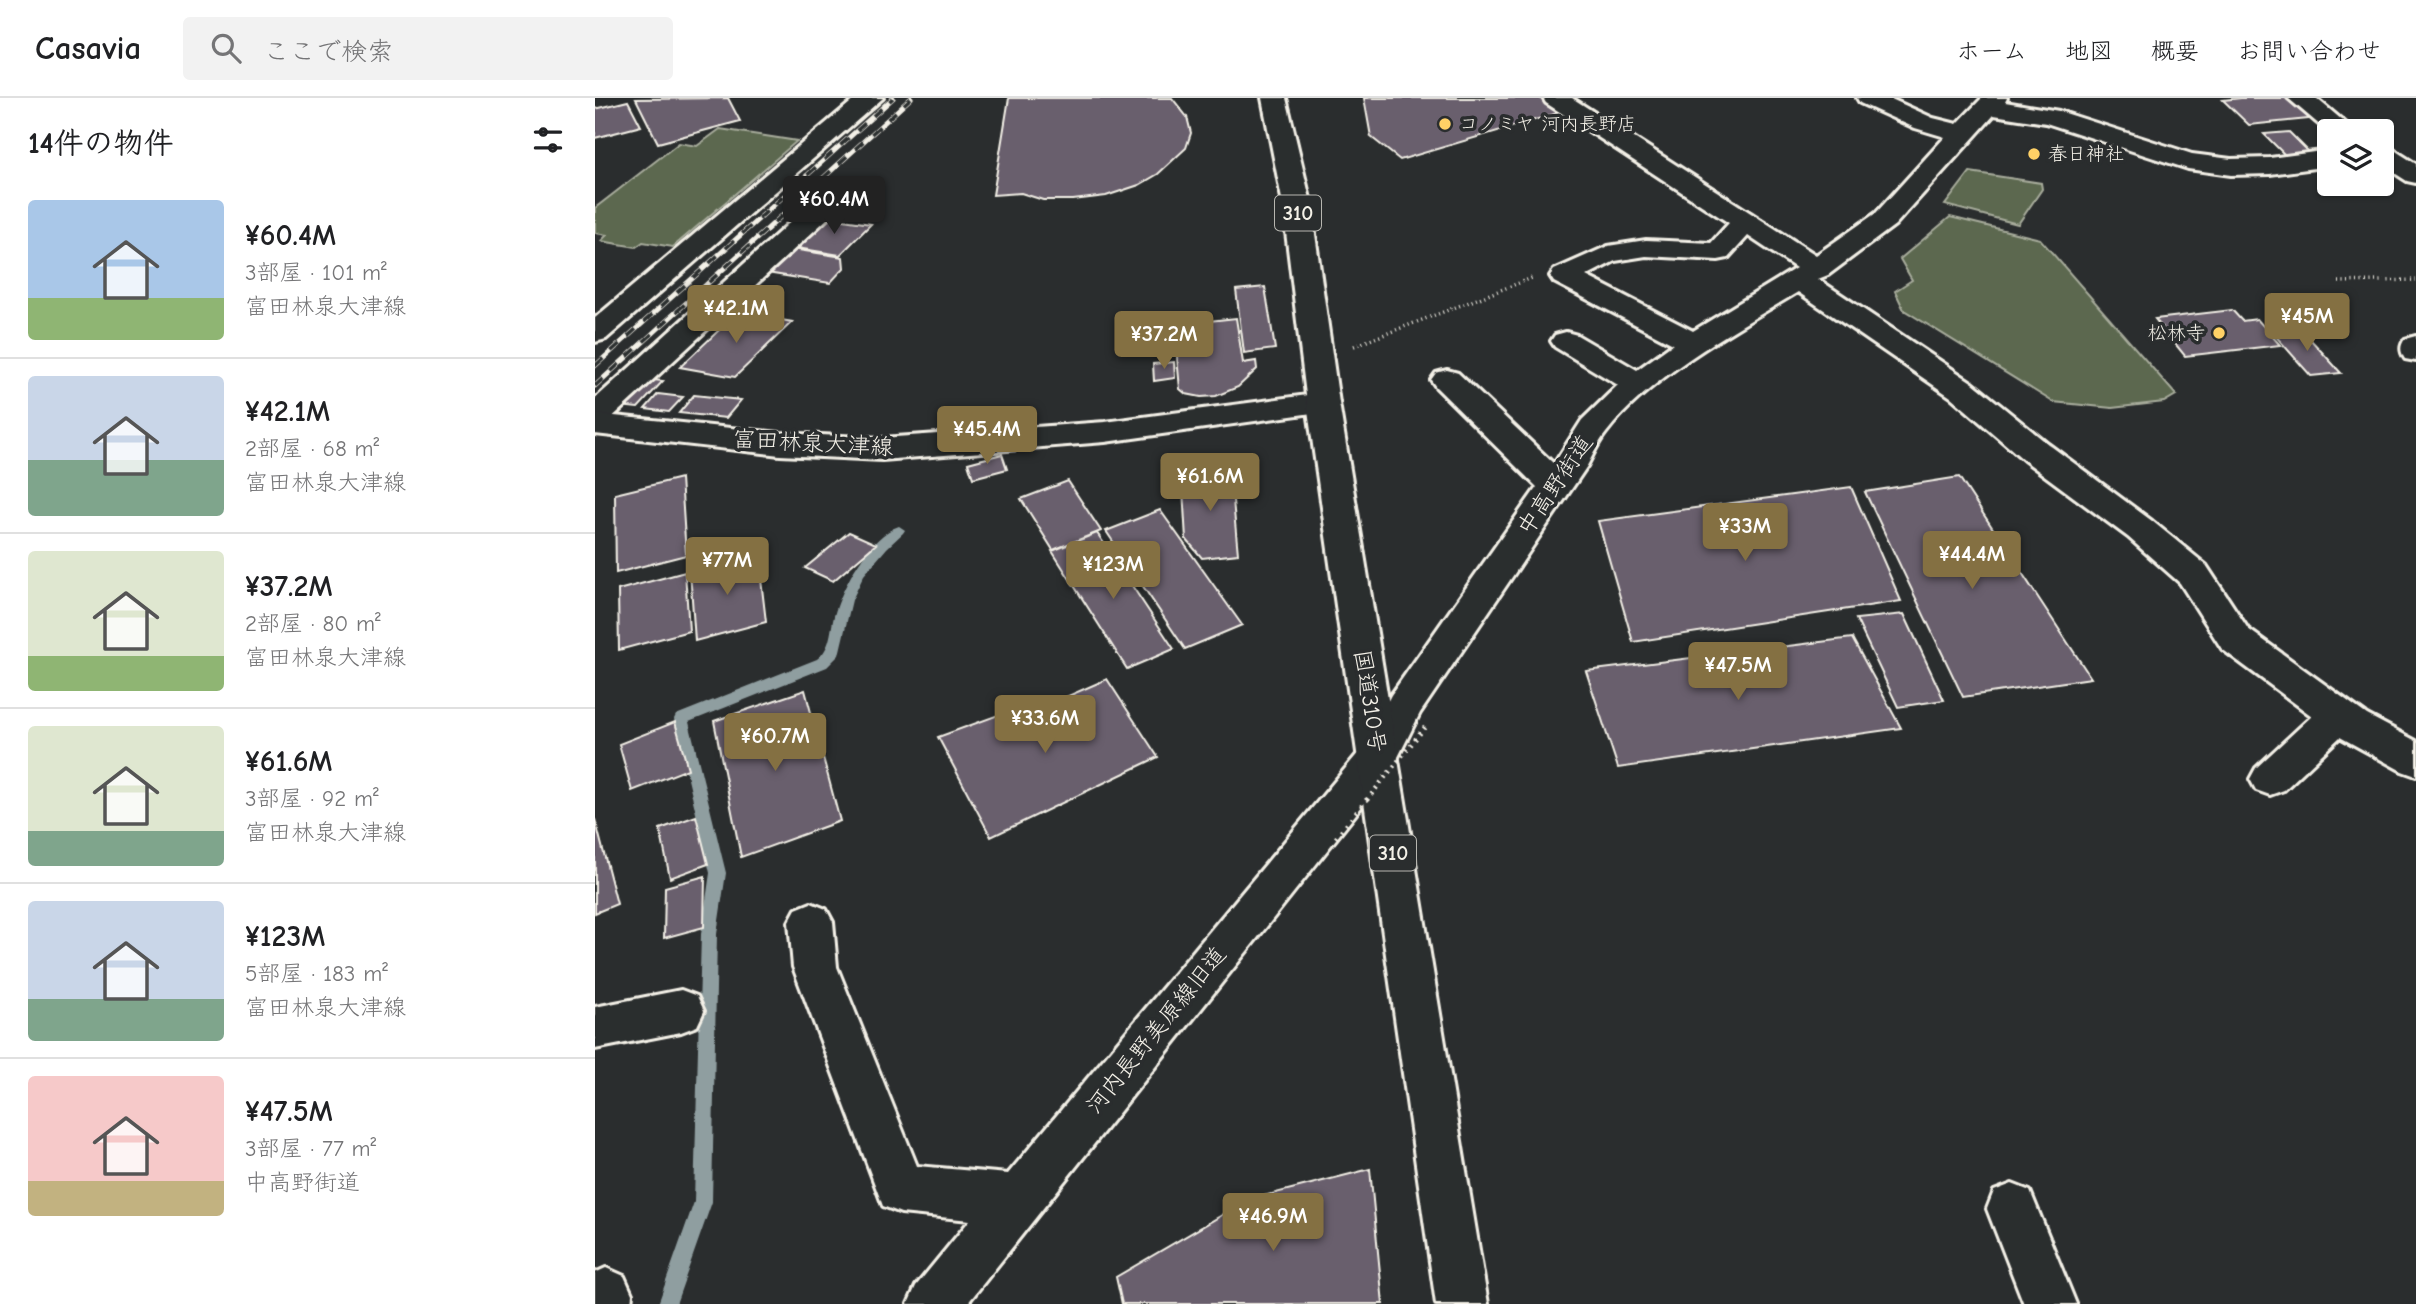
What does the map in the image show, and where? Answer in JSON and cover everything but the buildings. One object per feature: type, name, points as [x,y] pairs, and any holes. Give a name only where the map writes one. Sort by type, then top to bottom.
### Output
[{"type":"main road","points":[[595,333],[871,98]]},
{"type":"main road","name":"国道310号","points":[[1274,98],[1296,199],[1323,403],[1462,1304]]},
{"type":"main road","points":[[1555,98],[1745,223],[1962,390],[2036,452],[2140,530],[2193,574],[2235,639],[2353,726],[2416,760]]},
{"type":"main road","points":[[1869,98],[1924,122],[1964,134],[1991,102],[2050,116],[2188,161],[2231,167],[2270,166],[2317,160]]},
{"type":"main road","points":[[2300,98],[2327,119]]},
{"type":"main road","name":"中高野街道","points":[[1379,756],[1405,705],[1575,458],[1581,440],[1627,391],[1695,344],[1809,274],[1877,226],[1964,134]]},
{"type":"main road","points":[[2394,161],[2416,175]]},
{"type":"main road","points":[[595,416],[818,212],[866,194]]},
{"type":"main road","points":[[1565,276],[1608,254],[1646,248],[1718,252],[1745,223]]},
{"type":"main road","points":[[1565,276],[1695,344]]},
{"type":"main road","points":[[1566,341],[1639,384]]},
{"type":"main road","points":[[2416,345],[2416,352]]},
{"type":"main road","points":[[1447,380],[1556,486]]},
{"type":"main road","name":"富田林泉大津線","points":[[595,424],[780,444],[895,448],[1105,432],[1323,403]]},
{"type":"main road","points":[[2270,779],[2339,714]]},
{"type":"main road","name":"河内長野美原線旧道","points":[[934,1304],[1379,756]]},
{"type":"main road","points":[[811,922],[815,967],[901,1189],[1019,1200]]},
{"type":"main road","points":[[595,1028],[681,1011]]},
{"type":"main road","points":[[2012,1209],[2050,1304]]},
{"type":"path","points":[[1317,360],[1559,269],[1565,276]]},
{"type":"path","points":[[2339,282],[2416,280]]},
{"type":"path","points":[[1336,838],[1425,727]]},
{"type":"green space","points":[[720,129],[797,141],[673,247],[643,242],[636,247],[601,241],[607,235],[595,233],[595,208],[679,143],[697,146]]},
{"type":"green space","points":[[1970,172],[2041,183],[2042,189],[2018,224],[1945,205]]},
{"type":"green space","points":[[1950,217],[2040,239],[2176,395],[2164,402],[2112,408],[2053,402],[1904,310],[1895,291],[1912,280],[1900,259]]},
{"type":"waterway","points":[[667,1304],[703,1202],[709,934],[718,873],[681,719],[822,663],[832,655],[841,615],[852,585],[869,559],[899,530]]},
{"type":"railway","points":[[595,366],[893,98]]},
{"type":"railway","points":[[595,386],[911,98]]},
{"type":"place","name":"コノミヤ 河内長野店","points":[[1445,124]]},
{"type":"place","name":"春日神社","points":[[2034,154]]},
{"type":"place","name":"松林寺","points":[[2219,333]]}]
